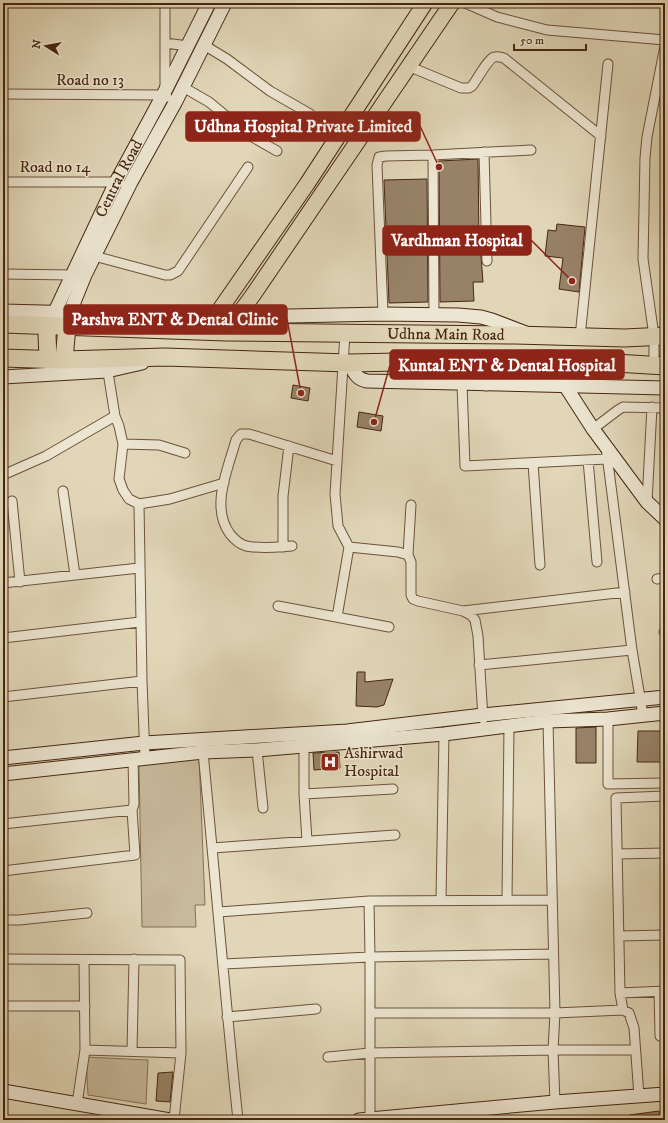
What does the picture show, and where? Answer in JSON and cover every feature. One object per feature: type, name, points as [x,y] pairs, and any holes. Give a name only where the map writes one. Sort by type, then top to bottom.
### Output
[{"type":"highway","name":"Udhna Main Road","points":[[3,324],[52,319],[68,319],[226,332],[533,335],[625,338],[660,336]]},
{"type":"highway","name":"Central Road","points":[[48,359],[47,335],[52,319]]},
{"type":"highway","points":[[64,360],[68,319]]},
{"type":"highway","points":[[3,358],[64,360],[107,365],[165,357],[346,363],[549,359],[660,366]]},
{"type":"main road","points":[[205,331],[307,184],[425,3]]},
{"type":"main road","points":[[226,332],[238,317],[452,3]]},
{"type":"street","points":[[164,93],[165,3]]},
{"type":"street","name":"Central Road","points":[[52,319],[116,182],[164,93],[209,3]]},
{"type":"street","name":"Central Road","points":[[68,319],[94,256],[131,182],[176,101],[225,3]]},
{"type":"street","points":[[465,3],[497,17],[547,30],[665,40]]},
{"type":"street","points":[[165,43],[188,46]]},
{"type":"street","points":[[204,45],[227,59],[270,92],[310,114]]},
{"type":"street","points":[[660,366],[660,336],[643,259],[645,158],[647,137],[665,46]]},
{"type":"street","points":[[408,66],[461,88],[469,88],[491,59],[500,56],[601,136]]},
{"type":"street","points":[[580,337],[608,64]]},
{"type":"street","points":[[183,87],[209,102],[249,135],[277,151]]},
{"type":"street","name":"Road no 13","points":[[3,94],[164,93],[176,101]]},
{"type":"street","points":[[383,314],[378,160],[382,156],[531,150]]},
{"type":"street","points":[[484,152],[487,261]]},
{"type":"street","points":[[433,155],[434,315]]},
{"type":"street","points":[[94,256],[165,275],[170,275],[178,271],[248,167]]},
{"type":"street","name":"Road no 14","points":[[3,182],[131,182]]},
{"type":"street","points":[[3,274],[72,275]]},
{"type":"street","points":[[3,311],[52,319]]},
{"type":"street","points":[[68,319],[383,314],[434,315],[481,317],[533,335]]},
{"type":"street","points":[[337,617],[349,548],[338,526],[335,494],[346,363],[345,333]]},
{"type":"street","points":[[486,384],[487,360]]},
{"type":"street","points":[[346,363],[358,378],[367,381],[566,387],[665,388]]},
{"type":"street","points":[[3,377],[107,365],[115,416],[123,444],[119,479],[123,490],[129,499],[138,504],[170,499],[224,483]]},
{"type":"street","points":[[462,384],[465,466],[588,460],[607,453]]},
{"type":"street","points":[[566,387],[607,453],[647,502],[665,519]]},
{"type":"street","points":[[593,429],[623,407],[665,408]]},
{"type":"street","points":[[647,502],[652,407]]},
{"type":"street","points":[[3,475],[46,456],[115,416]]},
{"type":"street","points":[[289,446],[283,496],[287,547],[261,548],[244,546],[234,539],[223,525],[220,500],[236,440],[241,434],[258,435],[337,461]]},
{"type":"street","points":[[123,444],[159,445],[185,453]]},
{"type":"street","points":[[607,453],[632,650],[643,715]]},
{"type":"street","points":[[588,460],[597,562]]},
{"type":"street","points":[[533,463],[540,565]]},
{"type":"street","points":[[64,491],[74,575]]},
{"type":"street","points":[[12,501],[20,582]]},
{"type":"street","points":[[3,871],[135,855],[132,810],[139,758],[144,743],[138,504]]},
{"type":"street","points":[[411,504],[408,555],[411,562],[411,595],[413,599],[418,601],[471,615],[475,620],[478,636],[483,729]]},
{"type":"street","points":[[349,548],[398,552],[408,555]]},
{"type":"street","points":[[3,583],[139,568]]},
{"type":"street","points":[[463,612],[625,592]]},
{"type":"street","points":[[278,606],[389,627]]},
{"type":"street","points":[[3,638],[140,622]]},
{"type":"street","points":[[479,665],[632,650]]},
{"type":"street","points":[[3,697],[142,681]]},
{"type":"street","points":[[3,758],[144,743],[347,731],[483,715],[665,697]]},
{"type":"street","points":[[3,774],[203,752],[257,750],[444,734],[548,721],[608,719],[665,713]]},
{"type":"street","points":[[608,719],[608,784],[665,783]]},
{"type":"street","points":[[548,721],[555,1013],[553,1050],[555,1102]]},
{"type":"street","points":[[507,900],[509,726]]},
{"type":"street","points":[[441,900],[444,734]]},
{"type":"street","points":[[304,746],[304,794],[307,841]]},
{"type":"street","points":[[257,750],[263,808]]},
{"type":"street","points":[[203,752],[238,1120]]},
{"type":"street","points":[[304,794],[393,789]]},
{"type":"street","points":[[622,1010],[620,993],[616,798],[665,796]]},
{"type":"street","points":[[3,824],[132,810]]},
{"type":"street","points":[[212,848],[395,835]]},
{"type":"street","points":[[617,854],[665,853]]},
{"type":"street","points":[[219,912],[369,901],[552,900]]},
{"type":"street","points":[[369,901],[370,1053],[364,1120],[391,1119],[555,1102],[665,1094]]},
{"type":"street","points":[[3,920],[19,920],[87,913]]},
{"type":"street","points":[[619,936],[665,935]]},
{"type":"street","points":[[223,964],[370,957],[553,954]]},
{"type":"street","points":[[3,959],[180,960],[181,1053],[174,1120]]},
{"type":"street","points":[[132,1051],[134,959]]},
{"type":"street","points":[[77,1104],[85,1050],[84,960]]},
{"type":"street","points":[[620,993],[662,992],[660,1036]]},
{"type":"street","points":[[3,1006],[85,1006]]},
{"type":"street","points":[[227,1017],[316,1009]]},
{"type":"street","points":[[370,1013],[555,1013],[622,1010],[629,1013],[634,1028],[639,1096]]},
{"type":"street","points":[[85,1050],[181,1053]]},
{"type":"street","points":[[328,1057],[370,1053],[635,1050]]},
{"type":"street","points":[[3,1091],[148,1118],[170,1120]]},
{"type":"shaded area","points":[[199,755],[205,905],[195,905],[196,927],[142,927],[139,764]]},
{"type":"shaded area","points":[[86,1057],[148,1060],[146,1104],[88,1095]]},
{"type":"building","points":[[478,159],[479,243],[483,282],[473,282],[474,301],[440,302],[439,161]]},
{"type":"building","points":[[427,179],[428,302],[389,303],[384,180]]},
{"type":"building","points":[[557,224],[585,227],[579,292],[559,289],[563,258],[545,256],[548,230],[556,231]]},
{"type":"building","points":[[293,385],[310,388],[308,401],[291,398]]},
{"type":"building","points":[[359,412],[383,416],[381,431],[357,427]]},
{"type":"building","points":[[357,672],[365,672],[365,682],[393,679],[384,705],[377,707],[356,706]]},
{"type":"building","points":[[596,727],[596,763],[576,763],[576,728]]},
{"type":"building","points":[[638,731],[665,731],[665,762],[637,762]]},
{"type":"building","points":[[339,752],[340,768],[314,770],[313,753]]},
{"type":"building","points":[[173,1072],[170,1102],[156,1101],[158,1073]]},
{"type":"building","points":[[659,1111],[660,1120],[630,1120],[629,1115]]},
{"type":"place","name":"Udhna Hospital Private Limited","points":[[439,167]]},
{"type":"place","name":"Vardhman Hospital","points":[[572,281]]},
{"type":"place","name":"Parshva ENT & Dental Clinic","points":[[301,393]]},
{"type":"place","name":"Kuntal ENT & Dental Hospital","points":[[374,422]]},
{"type":"place","name":"Ashirwad Hospital","points":[[330,762]]}]
